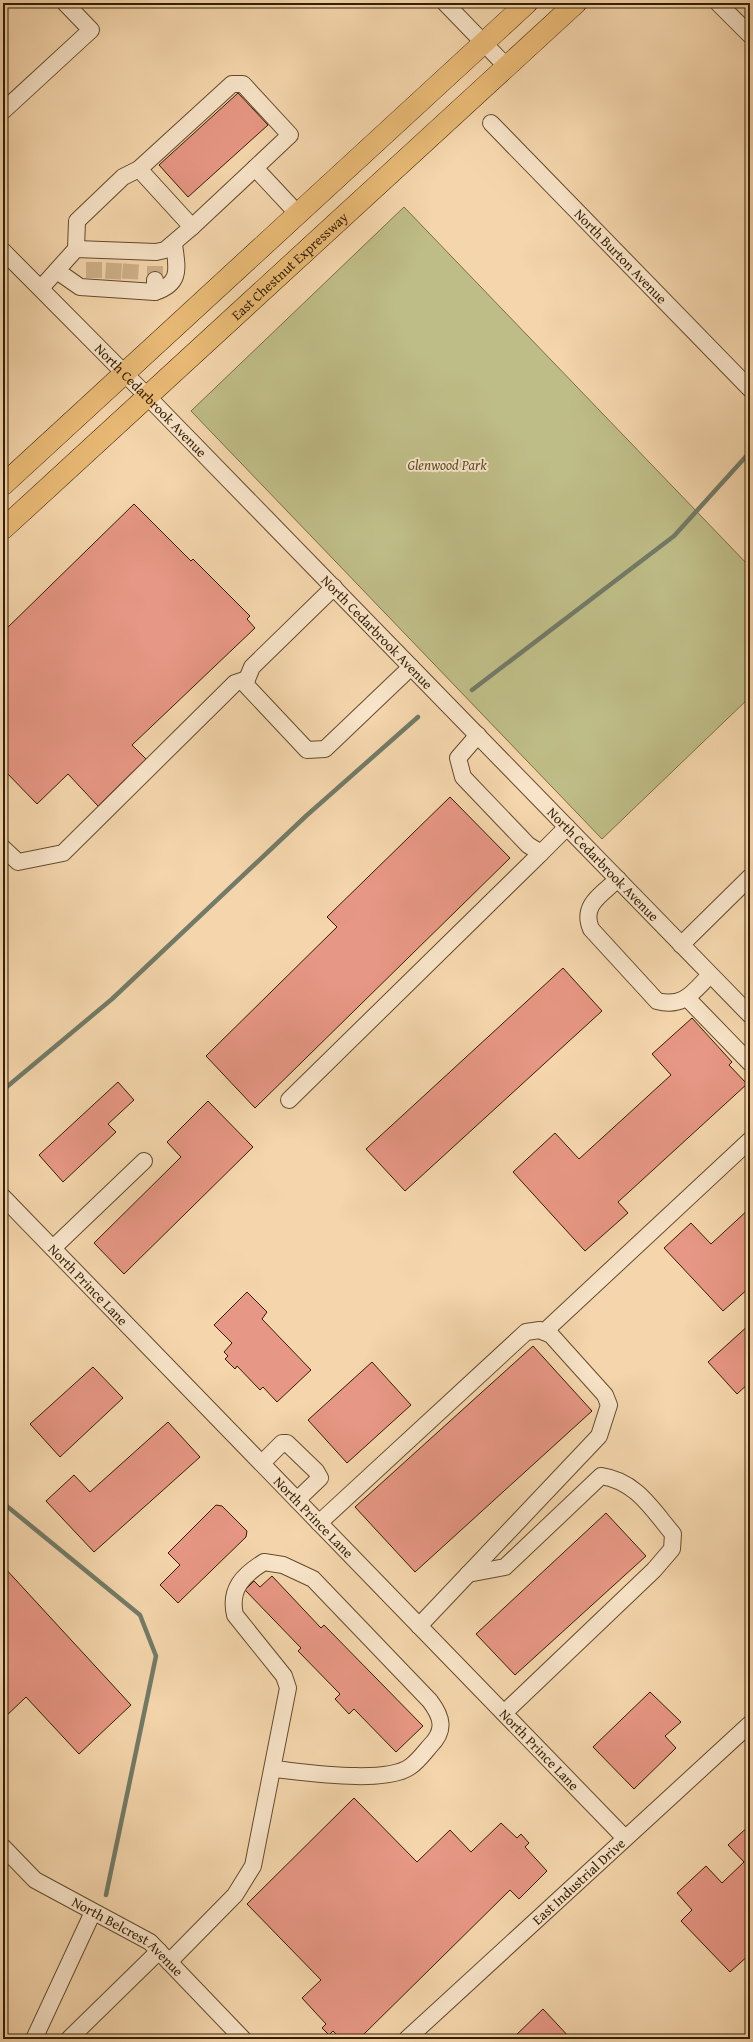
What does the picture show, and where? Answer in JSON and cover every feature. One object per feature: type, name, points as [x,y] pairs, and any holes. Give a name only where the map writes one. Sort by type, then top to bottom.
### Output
[{"type":"main road","points":[[3,485],[526,3]]},
{"type":"main road","name":"East Chestnut Expressway","points":[[3,529],[576,3]]},
{"type":"street","points":[[3,111],[90,30],[65,3]]},
{"type":"street","points":[[445,3],[507,67]]},
{"type":"street","points":[[718,3],[750,35]]},
{"type":"street","points":[[40,288],[76,249],[77,221],[123,177],[139,169],[232,84],[243,84],[290,135],[174,244],[165,250],[155,272]]},
{"type":"street","name":"North Burton Avenue","points":[[491,123],[750,389]]},
{"type":"street","points":[[255,168],[298,214]]},
{"type":"street","points":[[139,169],[192,227]]},
{"type":"street","points":[[155,272],[165,288],[172,283],[176,276],[174,244]]},
{"type":"street","points":[[76,249],[95,256],[114,257],[131,271],[155,272]]},
{"type":"street","name":"North Cedarbrook Avenue","points":[[3,251],[148,396],[750,1015]]},
{"type":"street","points":[[57,271],[80,287],[94,283],[113,284],[131,271],[155,272]]},
{"type":"street","points":[[334,588],[252,667],[245,684],[308,750],[325,749],[411,667]]},
{"type":"street","points":[[3,848],[18,862],[63,853],[235,683],[247,679]]},
{"type":"street","points":[[478,735],[458,758],[463,777],[528,845],[540,853]]},
{"type":"street","points":[[289,1100],[567,827]]},
{"type":"street","points":[[681,945],[750,877]]},
{"type":"street","points":[[618,879],[589,907],[587,919],[591,929],[657,1001],[668,1004],[679,1002],[688,998],[710,975]]},
{"type":"street","points":[[688,998],[750,1063]]},
{"type":"street","points":[[544,1332],[750,1140]]},
{"type":"street","points":[[53,1248],[144,1161]]},
{"type":"street","name":"North Prince Lane","points":[[3,1197],[625,1838]]},
{"type":"street","points":[[319,1523],[526,1332],[540,1330],[551,1335],[605,1396],[609,1405],[599,1436],[419,1626]]},
{"type":"street","points":[[262,1463],[282,1443],[287,1443],[316,1471],[320,1478],[297,1500]]},
{"type":"street","points":[[468,1574],[505,1567],[601,1476],[616,1478],[640,1494],[672,1534],[672,1549],[654,1570],[504,1713]]},
{"type":"street","points":[[69,2039],[235,1895],[253,1866],[274,1769],[288,1688],[284,1676],[235,1615],[232,1603],[240,1583],[251,1570],[264,1562],[283,1564],[313,1579],[430,1701],[440,1715],[441,1727],[434,1743],[411,1767],[396,1773],[359,1777],[274,1769]]},
{"type":"street","name":"East Industrial Drive","points":[[407,2039],[750,1724]]},
{"type":"street","name":"North Belcrest Avenue","points":[[3,1847],[35,1880],[150,1942],[243,2039]]},
{"type":"street","points":[[34,2039],[93,1912]]},
{"type":"green space","name":"Glenwood Park","points":[[404,207],[750,567],[750,697],[602,839],[191,411]]},
{"type":"building","points":[[238,93],[268,125],[188,197],[159,165]]},
{"type":"building","points":[[134,504],[191,561],[193,559],[250,616],[247,619],[255,628],[132,745],[146,759],[98,806],[68,774],[37,804],[3,769],[3,632]]},
{"type":"building","points":[[450,797],[510,858],[255,1108],[206,1056],[337,927],[327,917]]},
{"type":"building","points":[[563,968],[602,1011],[405,1191],[366,1149]]},
{"type":"building","points":[[692,1018],[732,1062],[729,1065],[747,1084],[618,1202],[628,1213],[585,1251],[513,1172],[555,1133],[579,1159],[671,1075],[652,1054]]},
{"type":"building","points":[[118,1082],[134,1100],[108,1124],[116,1132],[63,1182],[39,1155]]},
{"type":"building","points":[[208,1101],[253,1147],[124,1274],[94,1243],[181,1157],[167,1142]]},
{"type":"building","points":[[750,1208],[750,1287],[723,1311],[664,1248],[691,1223],[711,1244]]},
{"type":"building","points":[[247,1292],[267,1312],[262,1319],[311,1370],[277,1402],[263,1387],[260,1390],[237,1366],[235,1369],[225,1359],[228,1356],[224,1352],[232,1343],[214,1325]]},
{"type":"building","points":[[750,1324],[750,1382],[737,1394],[708,1362]]},
{"type":"building","points":[[533,1346],[592,1411],[415,1572],[355,1507]]},
{"type":"building","points":[[372,1362],[411,1405],[347,1463],[308,1420]]},
{"type":"building","points":[[93,1367],[123,1398],[60,1457],[30,1424]]},
{"type":"building","points":[[168,1422],[200,1457],[94,1552],[46,1501],[74,1475],[90,1492]]},
{"type":"building","points":[[216,1505],[222,1506],[247,1531],[246,1537],[178,1603],[160,1585],[180,1565],[168,1553]]},
{"type":"building","points":[[606,1513],[646,1556],[515,1675],[476,1634]]},
{"type":"building","points":[[3,1566],[131,1705],[79,1754],[26,1697],[3,1719]]},
{"type":"building","points":[[272,1576],[321,1628],[324,1625],[423,1726],[396,1752],[354,1709],[349,1714],[335,1699],[340,1694],[298,1651],[301,1648],[245,1590],[254,1581],[260,1587]]},
{"type":"building","points":[[650,1692],[681,1722],[665,1736],[676,1748],[634,1789],[593,1747]]},
{"type":"building","points":[[354,1798],[417,1862],[450,1830],[471,1852],[501,1823],[517,1838],[521,1834],[529,1843],[525,1847],[547,1871],[519,1899],[510,1890],[359,2039],[341,2039],[333,2031],[329,2035],[322,2028],[326,2024],[302,1998],[321,1980],[247,1904]]},
{"type":"building","points":[[750,1825],[750,1954],[730,1972],[681,1921],[692,1910],[677,1893],[706,1866],[722,1883],[744,1862],[728,1845]]},
{"type":"building","points":[[543,2009],[571,2039],[512,2039]]},
{"type":"waterway","points":[[472,690],[674,536],[750,452]]},
{"type":"waterway","points":[[3,1090],[112,999],[306,816],[418,717]]},
{"type":"waterway","points":[[3,1503],[140,1615],[156,1656],[106,1895]]},
{"type":"tunnel","points":[[94,262],[94,278]]},
{"type":"tunnel","points":[[113,279],[114,263]]},
{"type":"tunnel","points":[[130,279],[131,264]]},
{"type":"tunnel","points":[[155,266],[155,280]]}]
